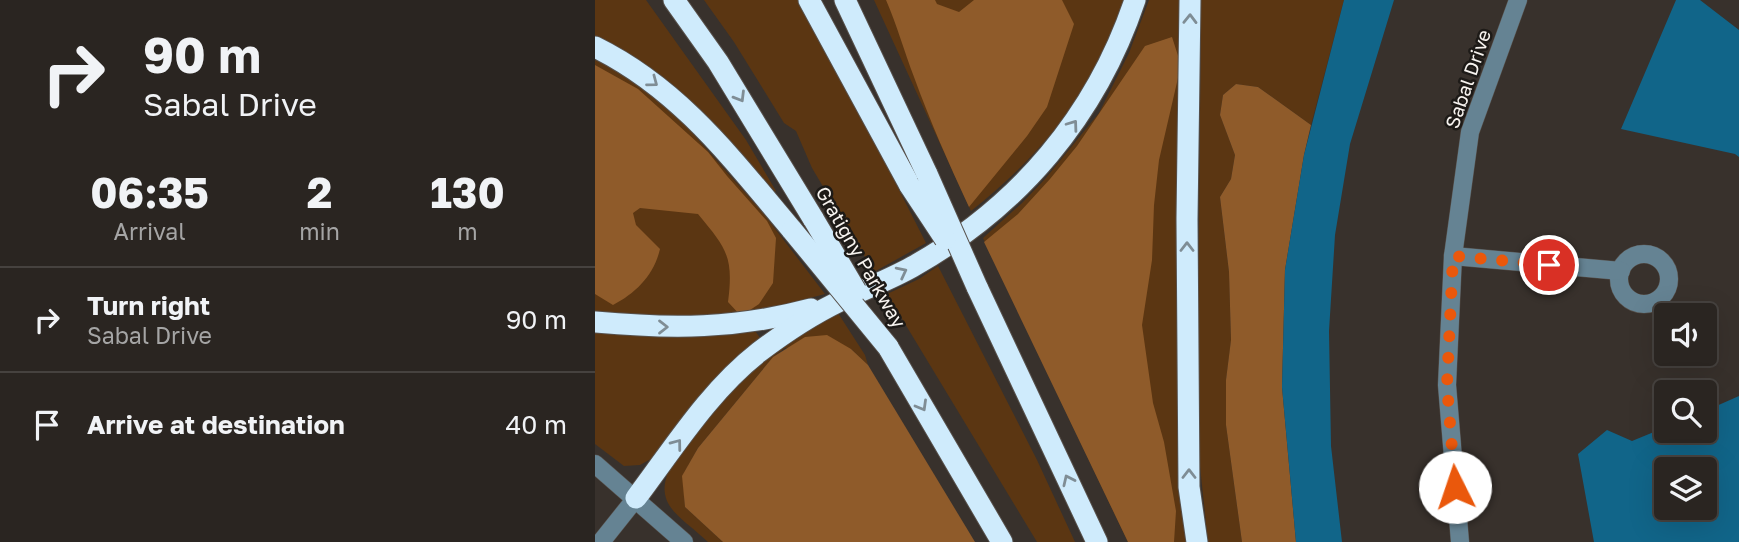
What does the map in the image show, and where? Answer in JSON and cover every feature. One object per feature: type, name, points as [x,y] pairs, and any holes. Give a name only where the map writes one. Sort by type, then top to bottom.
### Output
[{"type":"highway","name":"Gratigny Parkway","points":[[674,0],[718,62],[814,220],[1002,542]]},
{"type":"highway","points":[[809,0],[919,180],[978,287],[1097,542]]},
{"type":"highway","points":[[845,0],[919,180]]},
{"type":"highway","points":[[635,498],[708,404],[744,364],[780,337],[840,301],[910,268],[951,243],[1024,183],[1069,132],[1084,110],[1113,57],[1135,0]]},
{"type":"highway","points":[[1191,0],[1187,219],[1189,487],[1197,542]]},
{"type":"highway","points":[[595,47],[631,66],[668,93],[715,140],[887,348]]},
{"type":"highway","points":[[595,322],[658,328],[725,325],[784,316],[840,301]]},
{"type":"street","name":"Sabal Drive","points":[[1460,542],[1447,385],[1453,256],[1470,132],[1518,0]]},
{"type":"street","points":[[1453,256],[1621,271]]},
{"type":"street","points":[[595,464],[684,542]]},
{"type":"street","points":[[601,542],[635,498]]},
{"type":"shaded area","points":[[595,0],[646,0],[746,140],[776,191],[771,195],[719,132],[677,88],[645,65],[595,38]]},
{"type":"shaded area","points":[[704,0],[802,0],[851,89],[926,243],[874,272],[812,168],[796,131],[784,123],[734,42]]},
{"type":"shaded area","points":[[874,0],[1127,0],[1093,74],[1068,113],[1023,165],[971,211]]},
{"type":"shaded area","points":[[886,0],[935,0],[937,4],[959,12],[974,0],[1062,0],[1074,24],[1047,107],[969,207],[927,110]]},
{"type":"shaded area","points":[[1149,0],[1186,0],[1192,542],[1128,542],[983,238],[1045,179],[1099,113],[1129,53]]},
{"type":"shaded area","points":[[1201,0],[1344,0],[1311,125],[1258,87],[1236,84],[1223,95],[1220,115],[1235,155],[1231,179],[1220,197],[1229,272],[1231,341],[1226,380],[1226,425],[1242,542],[1208,542],[1199,457]]},
{"type":"shaded area","points":[[1172,37],[1181,65],[1159,160],[1152,260],[1142,325],[1153,403],[1164,442],[1176,511],[1174,542],[1128,542],[984,242],[1018,214],[1050,179],[1077,146],[1145,46]]},
{"type":"shaded area","points":[[595,59],[626,74],[679,118],[763,213],[825,294],[741,316],[676,320],[595,314]]},
{"type":"shaded area","points":[[595,65],[638,89],[708,152],[767,221],[776,238],[773,283],[759,304],[741,316],[728,302],[730,274],[726,254],[698,214],[640,208],[633,213],[636,225],[660,249],[653,267],[636,289],[613,305],[595,294]]},
{"type":"shaded area","points":[[1236,84],[1258,87],[1311,125],[1285,270],[1282,387],[1296,542],[1242,542],[1226,425],[1226,380],[1231,340],[1229,272],[1220,197],[1231,179],[1235,155],[1220,115],[1223,95]]},
{"type":"shaded area","points":[[938,266],[1037,460],[1075,542],[1037,542],[887,294],[919,279]]},
{"type":"shaded area","points":[[838,313],[865,355],[868,365],[851,349],[785,348],[773,357],[698,448],[683,475],[685,507],[723,542],[708,542],[677,514],[666,497],[665,486],[675,458],[758,361],[789,338]]},
{"type":"shaded area","points":[[752,327],[761,339],[658,455],[640,465],[624,466],[595,444],[595,331]]},
{"type":"shaded area","points":[[827,335],[851,349],[868,365],[975,542],[723,542],[685,507],[682,476],[698,448],[773,357],[805,337]]},
{"type":"water","points":[[1344,0],[1394,0],[1350,144],[1335,235],[1329,331],[1331,446],[1342,542],[1296,542],[1282,387],[1285,270],[1304,155]]},
{"type":"water","points":[[1676,0],[1700,0],[1739,30],[1739,157],[1621,129]]},
{"type":"water","points":[[1739,396],[1739,542],[1594,542],[1578,454],[1607,430],[1632,441],[1654,432],[1654,443],[1717,443],[1717,406]]},
{"type":"route","points":[[1455,487],[1447,385],[1453,256],[1549,265]]}]
